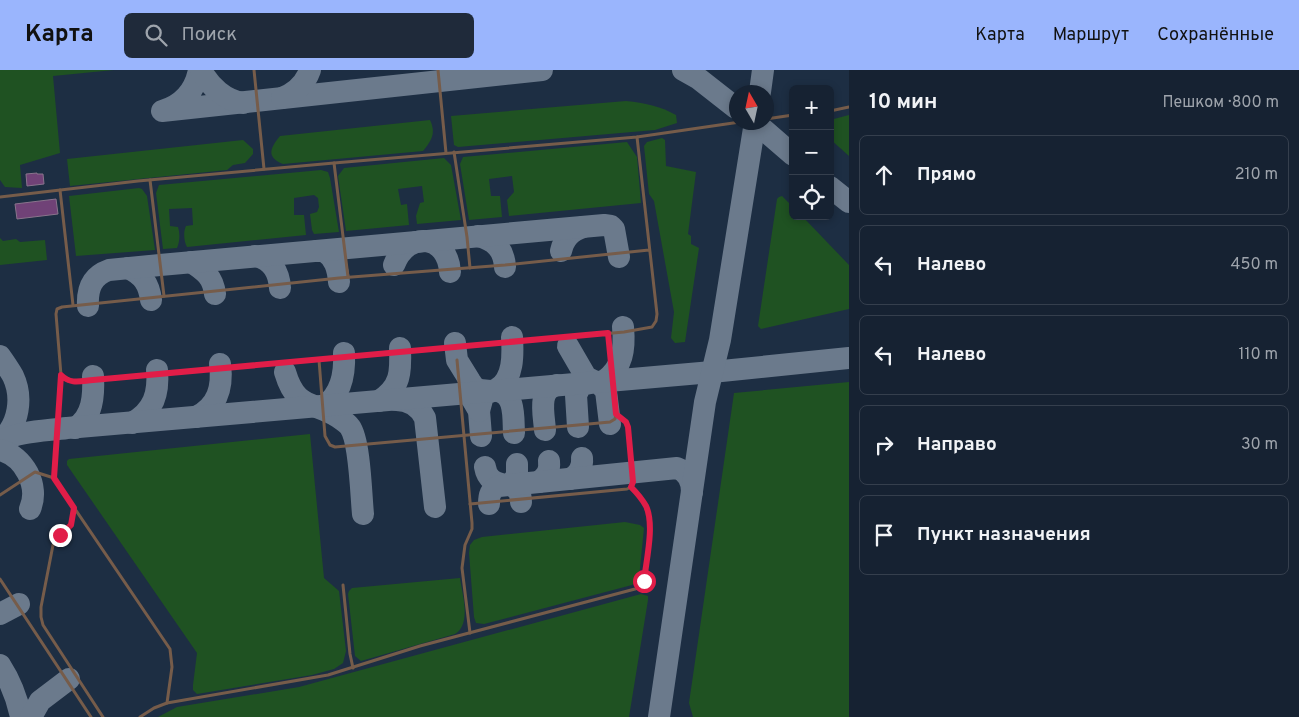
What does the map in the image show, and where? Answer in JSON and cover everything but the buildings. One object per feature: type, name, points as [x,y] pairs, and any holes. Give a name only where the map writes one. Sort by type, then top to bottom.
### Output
[{"type":"lane","points":[[254,70],[264,169]]},
{"type":"lane","points":[[438,70],[446,153]]},
{"type":"lane","points":[[834,109],[849,107]]},
{"type":"lane","points":[[774,118],[789,116]]},
{"type":"lane","points":[[0,197],[264,169],[638,137],[729,124]]},
{"type":"lane","points":[[61,375],[68,381],[73,382],[608,333],[652,327],[656,321],[638,137]]},
{"type":"lane","points":[[454,152],[470,268]]},
{"type":"lane","points":[[334,163],[348,277]]},
{"type":"lane","points":[[150,180],[164,296]]},
{"type":"lane","points":[[60,190],[73,306]]},
{"type":"lane","points":[[167,703],[172,667],[170,649],[54,478],[61,375],[57,309],[348,277],[562,260],[650,250]]},
{"type":"lane","points":[[319,360],[326,436],[330,445],[335,447],[610,422],[615,419],[616,414],[608,333]]},
{"type":"lane","points":[[457,360],[472,529],[465,545],[462,568],[470,633]]},
{"type":"lane","points":[[616,414],[626,422],[628,427],[633,482],[631,487]]},
{"type":"lane","points":[[0,495],[35,472],[54,478]]},
{"type":"lane","points":[[470,504],[617,490],[631,487]]},
{"type":"lane","points":[[140,717],[167,703],[319,677],[420,646],[559,610],[641,586],[644,581],[650,522],[647,508],[631,487]]},
{"type":"lane","points":[[74,508],[71,525],[55,540],[53,545],[41,607],[41,617],[43,625],[103,717]]},
{"type":"lane","points":[[0,579],[91,717]]},
{"type":"lane","points":[[343,585],[353,668]]},
{"type":"green space","points":[[0,70],[114,70],[53,76],[60,153],[20,165],[22,188],[5,187],[0,180]]},
{"type":"green space","points":[[626,101],[664,109],[676,115],[677,123],[655,130],[458,147],[454,145],[451,116]]},
{"type":"green space","points":[[849,115],[849,156],[834,143],[834,119]]},
{"type":"green space","points":[[430,120],[433,133],[423,151],[283,164],[274,158],[271,152],[280,136]]},
{"type":"green space","points":[[662,138],[665,140],[666,166],[696,172],[688,234],[691,236],[691,244],[699,248],[685,342],[675,343],[671,338],[674,312],[654,201],[649,194],[644,146],[647,142]]},
{"type":"green space","points":[[243,140],[253,149],[253,154],[245,163],[233,165],[227,170],[70,186],[67,159]]},
{"type":"green space","points":[[627,142],[637,157],[641,203],[509,216],[507,200],[514,192],[512,176],[489,179],[491,196],[500,196],[502,217],[469,220],[460,164],[463,157]]},
{"type":"green space","points":[[444,158],[451,165],[461,220],[417,224],[416,216],[420,203],[424,202],[422,186],[398,189],[401,205],[407,204],[409,225],[346,231],[338,176],[344,168]]},
{"type":"green space","points":[[321,170],[328,172],[330,178],[339,232],[314,234],[310,214],[317,212],[319,207],[318,198],[314,195],[294,198],[294,215],[304,215],[306,235],[187,247],[184,231],[186,226],[193,225],[192,208],[169,209],[170,226],[178,227],[179,240],[177,248],[163,249],[156,193],[159,185]]},
{"type":"green space","points":[[139,188],[147,196],[155,250],[76,256],[69,196]]},
{"type":"green space","points":[[782,196],[789,203],[789,220],[806,220],[849,265],[849,309],[761,329],[758,326],[777,199]]},
{"type":"green space","points":[[0,238],[3,241],[16,239],[20,242],[45,240],[47,260],[0,265]]},
{"type":"green space","points":[[849,382],[849,717],[693,717],[689,703],[734,393]]},
{"type":"green space","points":[[310,434],[324,578],[339,591],[346,651],[343,663],[334,669],[312,675],[197,694],[193,690],[193,685],[197,653],[67,465],[67,461],[69,459]]},
{"type":"green space","points":[[625,522],[640,525],[644,528],[639,578],[632,585],[484,624],[476,623],[469,553],[470,545],[474,540],[482,537]]},
{"type":"green space","points":[[460,578],[465,616],[460,629],[455,634],[361,661],[355,656],[348,594],[352,588]]},
{"type":"green space","points":[[641,594],[648,596],[648,600],[629,717],[158,717],[177,707],[299,687]]},
{"type":"taxiway","points":[[199,70],[197,78],[187,96],[176,105],[162,111],[542,70]]},
{"type":"taxiway","points":[[201,70],[209,82],[224,96],[243,103]]},
{"type":"taxiway","points":[[282,98],[299,87],[310,70]]},
{"type":"taxiway","points":[[683,70],[699,79],[729,103]]},
{"type":"taxiway","points":[[761,85],[763,70]]},
{"type":"taxiway","points":[[659,717],[705,402],[720,340],[754,130]]},
{"type":"taxiway","points":[[764,130],[789,152]]},
{"type":"taxiway","points":[[834,190],[849,202]]},
{"type":"taxiway","points":[[88,306],[90,288],[95,279],[103,273],[109,270],[160,265],[604,225],[611,226],[614,229],[619,257]]},
{"type":"taxiway","points":[[561,251],[564,242],[569,236],[583,227]]},
{"type":"taxiway","points":[[478,236],[489,240],[498,247],[503,256],[505,267]]},
{"type":"taxiway","points":[[394,265],[400,253],[408,246],[426,241],[435,244],[442,250],[448,260],[450,272]]},
{"type":"taxiway","points":[[317,251],[324,251],[331,257],[337,268],[339,282]]},
{"type":"taxiway","points":[[255,256],[266,260],[274,267],[280,288]]},
{"type":"taxiway","points":[[191,262],[208,275],[215,294]]},
{"type":"taxiway","points":[[128,268],[138,274],[144,281],[149,289],[151,300]]},
{"type":"taxiway","points":[[604,381],[619,364],[624,342],[623,327]]},
{"type":"taxiway","points":[[479,411],[483,396],[503,385],[507,379],[511,366],[512,337]]},
{"type":"taxiway","points":[[455,343],[457,360],[474,387],[490,391]]},
{"type":"taxiway","points":[[568,346],[586,377],[600,384],[606,391],[610,424]]},
{"type":"taxiway","points":[[379,401],[396,384],[400,372],[400,348]]},
{"type":"taxiway","points":[[324,406],[339,389],[344,368],[344,353]]},
{"type":"taxiway","points":[[0,356],[13,376],[18,393],[15,419],[12,427],[1,440]]},
{"type":"taxiway","points":[[0,441],[24,433],[67,428],[712,372],[849,358]]},
{"type":"taxiway","points":[[196,417],[209,407],[217,395],[221,380],[220,364]]},
{"type":"taxiway","points":[[132,423],[145,413],[154,401],[157,386],[157,370]]},
{"type":"taxiway","points":[[285,372],[289,384],[299,398],[338,417],[350,427],[358,456],[363,514]]},
{"type":"taxiway","points":[[75,428],[86,418],[89,412],[93,391],[93,376]]},
{"type":"taxiway","points":[[578,427],[576,395],[581,385],[590,383]]},
{"type":"taxiway","points":[[545,430],[544,397],[551,387],[557,385]]},
{"type":"taxiway","points":[[498,391],[504,393],[511,402],[514,433]]},
{"type":"taxiway","points":[[472,399],[479,411],[481,436]]},
{"type":"taxiway","points":[[396,400],[413,404],[425,418],[435,507]]},
{"type":"taxiway","points":[[0,450],[9,453],[23,465],[28,473],[33,491],[30,509]]},
{"type":"taxiway","points":[[570,479],[582,465],[582,458]]},
{"type":"taxiway","points":[[539,482],[547,473],[549,461]]},
{"type":"taxiway","points":[[517,464],[517,476],[510,485],[518,491],[521,502]]},
{"type":"taxiway","points":[[485,467],[487,475],[492,480],[506,485]]},
{"type":"taxiway","points":[[489,504],[491,493],[499,486],[677,468],[689,477],[692,492]]},
{"type":"taxiway","points":[[0,614],[19,604]]},
{"type":"taxiway","points":[[0,665],[13,690],[21,717]]},
{"type":"taxiway","points":[[31,717],[40,701],[69,679]]},
{"type":"route","points":[[60,535],[71,525],[74,508],[54,478],[61,375],[68,381],[73,382],[608,333],[616,414],[626,422],[628,427],[633,482],[631,487],[647,508],[650,522],[644,581]]}]
